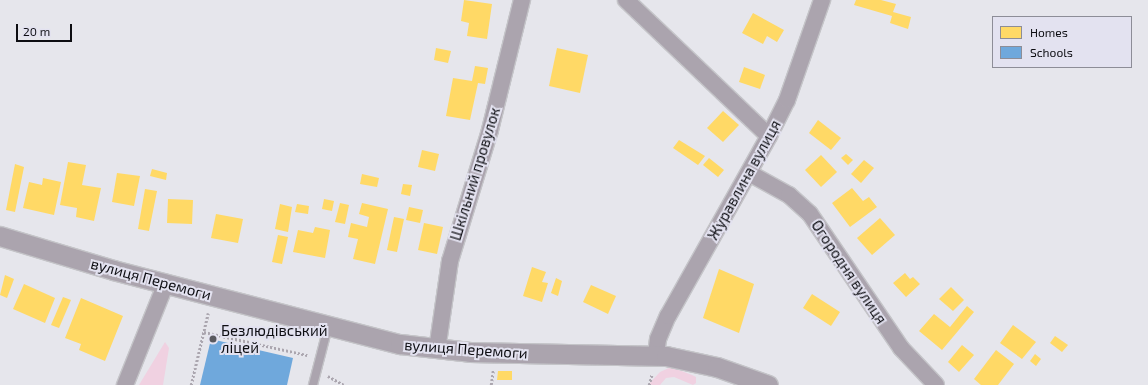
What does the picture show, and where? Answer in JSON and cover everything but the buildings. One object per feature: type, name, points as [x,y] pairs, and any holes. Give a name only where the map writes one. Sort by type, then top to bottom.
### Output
[{"type":"street","name":"Шкільний провулок","points":[[437,350],[450,261],[490,130],[522,0]]},
{"type":"street","points":[[626,0],[769,136]]},
{"type":"street","name":"Журавлина вулиця","points":[[656,355],[658,339],[668,316],[769,136],[797,74],[822,0]]},
{"type":"street","name":"Огородня вулиця","points":[[749,172],[790,195],[810,214],[901,348],[936,385]]},
{"type":"street","name":"вулиця Перемоги","points":[[0,236],[212,296],[328,327],[400,344],[437,350],[656,355],[690,360],[743,381],[768,385]]},
{"type":"street","points":[[125,385],[166,283]]},
{"type":"lane","points":[[313,385],[318,373],[328,327]]},
{"type":"path","points":[[191,385],[212,296]]},
{"type":"path","points":[[204,332],[321,359]]},
{"type":"path","points":[[318,373],[344,385]]},
{"type":"shaded area","points":[[165,342],[169,348],[163,385],[139,385]]},
{"type":"shaded area","points":[[671,367],[696,377],[696,383],[693,385],[674,377],[666,378],[660,385],[648,385],[660,372]]},
{"type":"place","name":"Безлюдівський ліцей","points":[[213,339]]}]
